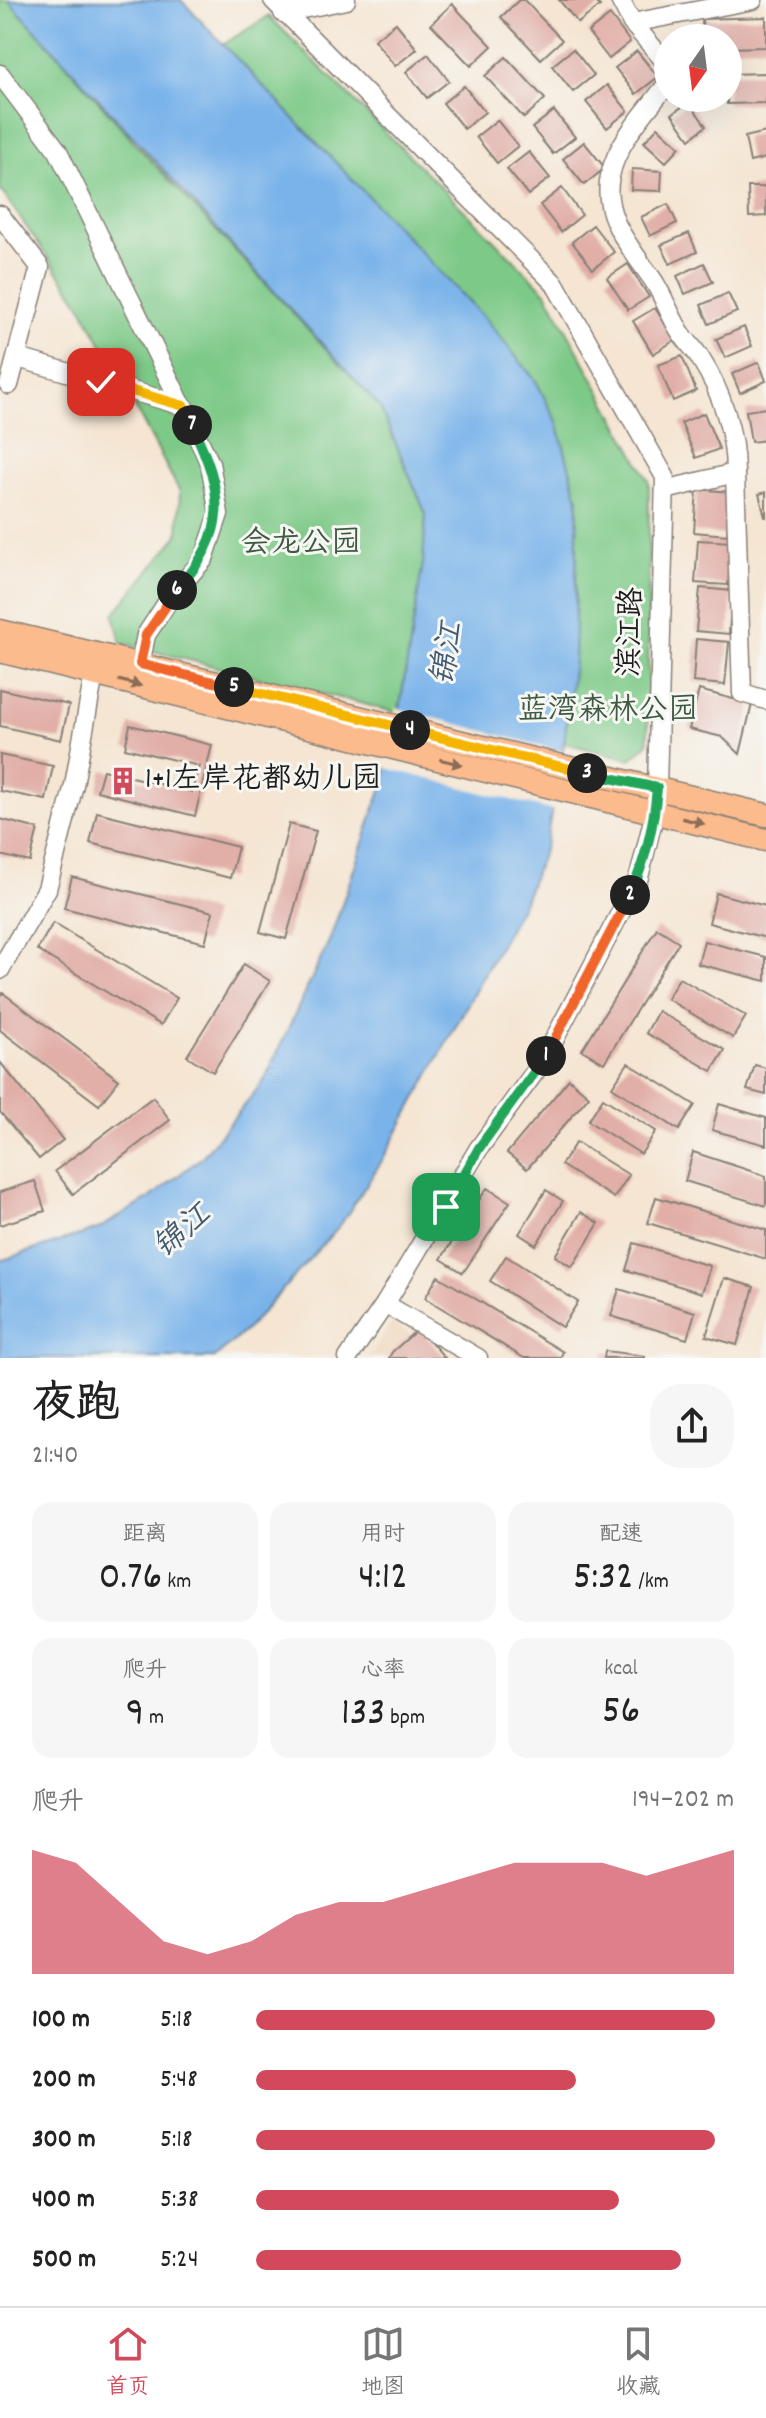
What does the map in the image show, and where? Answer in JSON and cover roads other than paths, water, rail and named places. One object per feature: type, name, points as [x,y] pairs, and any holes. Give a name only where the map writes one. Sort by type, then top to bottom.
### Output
[{"type":"main road","points":[[0,631],[140,664],[375,733]]},
{"type":"main road","points":[[0,651],[375,733],[590,784],[657,788],[766,815]]},
{"type":"main road","points":[[590,784],[655,812],[766,840]]},
{"type":"street","points":[[282,4],[346,0]]},
{"type":"street","points":[[620,0],[632,23],[654,49]]},
{"type":"street","points":[[632,23],[753,0]]},
{"type":"street","name":"滨江路","points":[[282,4],[555,284],[665,477],[657,788],[655,812],[639,877],[543,1061],[479,1148],[385,1304],[348,1358]]},
{"type":"street","points":[[0,74],[58,151],[210,463],[219,514],[204,559],[172,595],[146,635],[140,664]]},
{"type":"street","points":[[654,101],[633,127],[610,175],[609,201],[622,239],[654,282],[679,330],[701,359],[725,409],[735,444],[742,693],[766,700]]},
{"type":"street","points":[[0,215],[40,267],[9,385]]},
{"type":"street","points":[[18,358],[184,406]]},
{"type":"street","points":[[665,490],[735,473]]},
{"type":"street","points":[[0,970],[47,889],[74,785],[94,674]]},
{"type":"street","points":[[385,1304],[478,1358]]},
{"type":"water","name":"锦江","points":[[8,0],[181,0],[486,320],[536,381],[557,422],[578,499],[574,662],[564,743],[545,847],[523,903],[383,1159],[341,1224],[250,1326],[215,1358],[0,1358],[0,1261],[98,1229],[150,1198],[202,1157],[264,1081],[330,939],[381,790],[399,713],[423,563],[426,514],[380,407]]},
{"type":"place","name":"1+1左岸花都幼儿园","points":[[123,781]]},
{"type":"park label","name":"会龙公园","points":[[301,545]]},
{"type":"park label","name":"蓝湾森林公园","points":[[608,712]]}]
